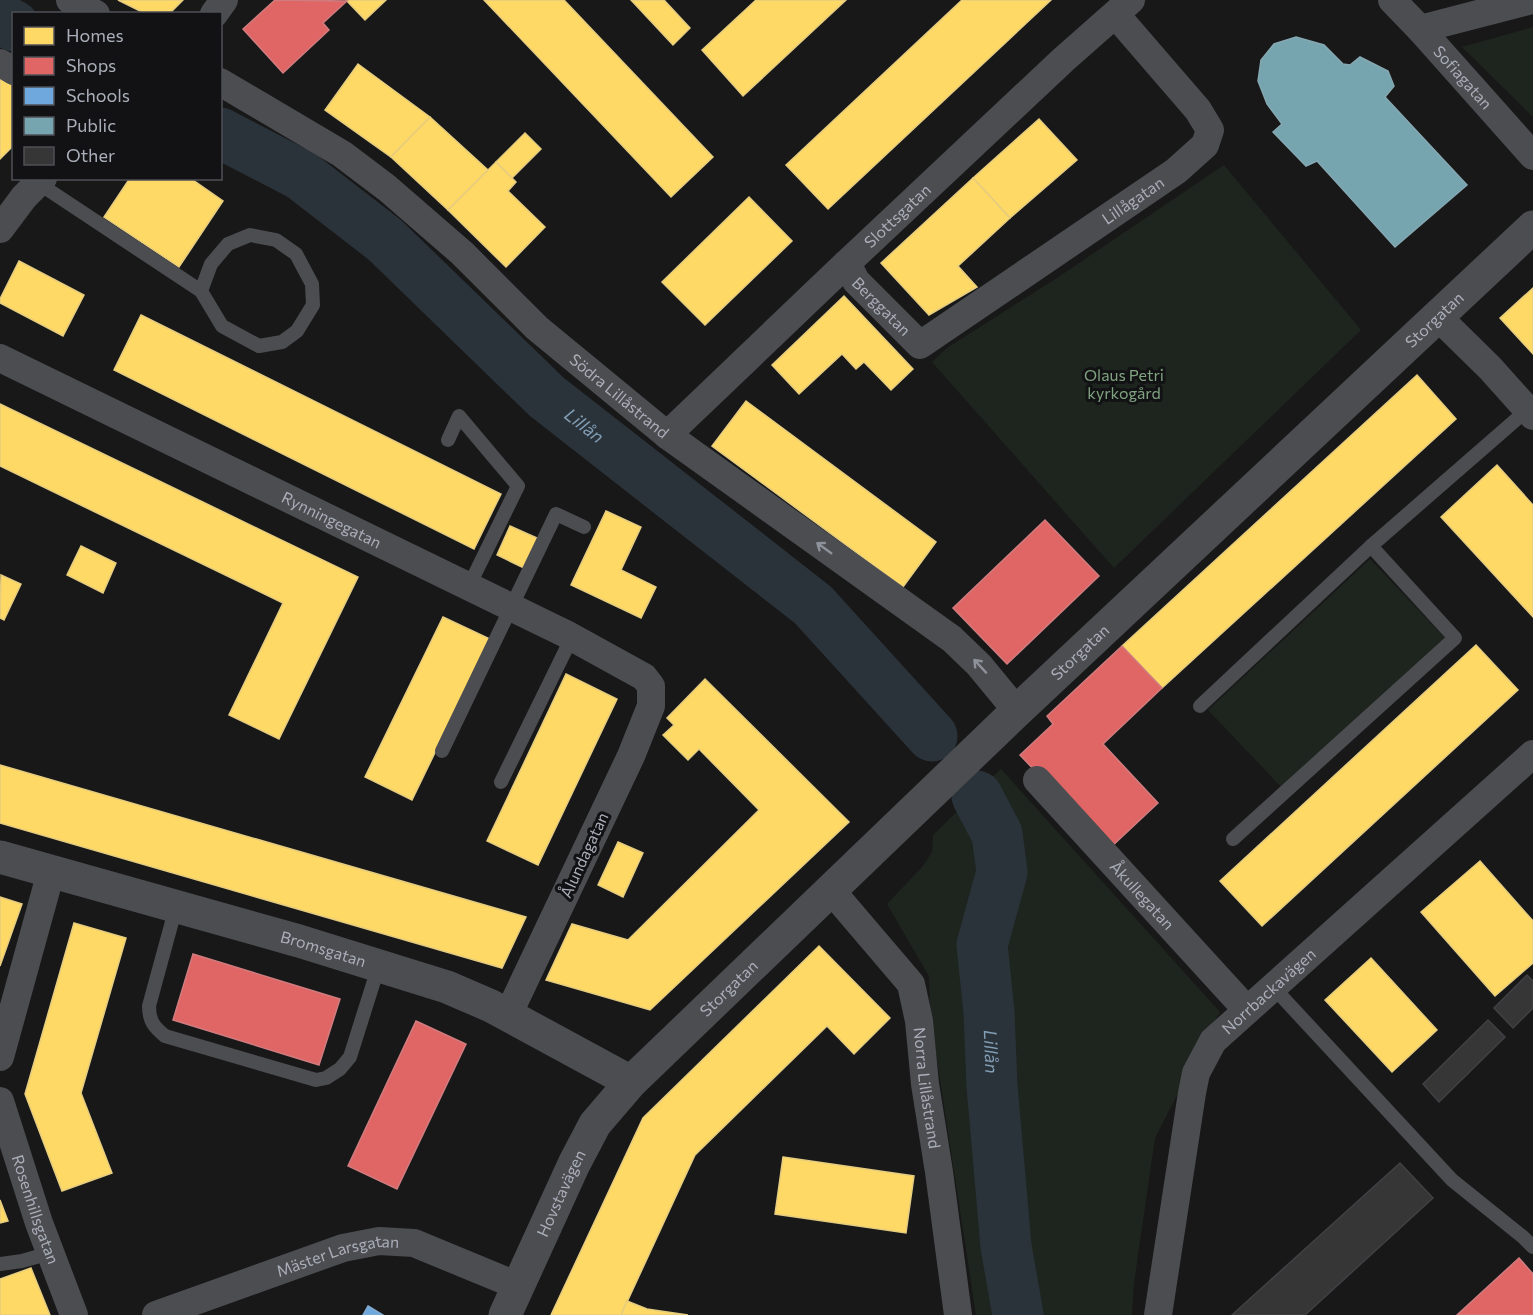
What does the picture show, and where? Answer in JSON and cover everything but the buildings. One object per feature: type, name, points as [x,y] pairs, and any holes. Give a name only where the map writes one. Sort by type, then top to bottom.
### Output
[{"type":"street","points":[[70,0],[92,12]]},
{"type":"street","name":"Sofiagatan","points":[[1392,0],[1533,156]]},
{"type":"street","points":[[1420,29],[1532,0]]},
{"type":"street","name":"Slottsgatan","points":[[667,435],[1063,60],[1124,8]]},
{"type":"street","name":"Lillågatan","points":[[920,345],[1176,171],[1205,145],[1210,130],[1124,8]]},
{"type":"street","name":"Södra Lillåstrand","points":[[222,83],[342,154],[387,188],[462,254],[537,328],[667,435],[952,639],[979,665],[1017,711]]},
{"type":"street","points":[[0,230],[24,196],[41,181]]},
{"type":"street","name":"Storgatan","points":[[631,1082],[1017,711],[1533,227]]},
{"type":"street","name":"Berggatan","points":[[847,263],[856,281],[920,345]]},
{"type":"street","points":[[1437,316],[1490,368],[1530,413]]},
{"type":"street","name":"Rynningegatan","points":[[0,358],[572,637],[644,677],[651,686],[651,693]]},
{"type":"street","name":"Ålundagatan","points":[[508,1015],[631,756],[651,706],[651,693]]},
{"type":"street","name":"Norrbackavägen","points":[[1158,1315],[1196,1074],[1214,1041],[1533,754]]},
{"type":"street","name":"Åkullegatan","points":[[1037,780],[1247,1010]]},
{"type":"street","name":"Bromsgatan","points":[[0,857],[379,965],[447,987],[508,1015],[631,1082]]},
{"type":"street","points":[[0,1057],[8,998],[51,872]]},
{"type":"street","name":"Norra Lillåstrand","points":[[830,890],[911,984],[919,1021],[924,1084],[939,1172],[958,1315]]},
{"type":"street","name":"Hovstavägen","points":[[512,1301],[574,1164],[595,1124],[631,1082]]},
{"type":"street","name":"Rosenhillsgatan","points":[[0,1101],[50,1253],[74,1315]]},
{"type":"street","name":"Mäster Larsgatan","points":[[156,1315],[343,1248],[379,1241],[414,1243],[512,1301]]},
{"type":"lane","points":[[41,181],[201,291],[222,326],[259,346],[282,342],[297,331],[313,305],[312,284],[296,254],[276,240],[250,235],[228,244],[211,264],[201,291]]},
{"type":"lane","points":[[1200,706],[1371,546],[1530,413]]},
{"type":"lane","points":[[448,440],[459,416],[518,486],[469,586]]},
{"type":"lane","points":[[442,751],[556,514],[584,528]]},
{"type":"lane","points":[[1233,839],[1455,638],[1371,546]]},
{"type":"lane","points":[[501,782],[572,637]]},
{"type":"lane","points":[[176,907],[148,1006],[149,1018],[154,1027],[165,1036],[316,1080],[326,1078],[340,1069],[350,1057],[379,965]]},
{"type":"lane","points":[[1273,987],[1452,1180],[1533,1247]]},
{"type":"lane","points":[[0,1264],[50,1253]]},
{"type":"green space","points":[[1533,27],[1533,117],[1462,47]]},
{"type":"green space","name":"Olaus Petri kyrkogård","points":[[1224,165],[1361,330],[1114,568],[932,362],[947,348],[1057,278]]},
{"type":"green space","points":[[1370,559],[1447,640],[1285,791],[1208,710]]},
{"type":"green space","points":[[1001,769],[1220,1012],[1155,1138],[1134,1283],[1132,1315],[976,1315],[930,1014],[929,976],[887,904],[923,866],[932,852],[933,835]]},
{"type":"waterway","name":"Lillån","points":[[0,18],[12,25]]},
{"type":"waterway","name":"Lillån","points":[[222,134],[301,175],[385,240],[547,397],[813,605],[932,736]]},
{"type":"waterway","name":"Lillån","points":[[977,796],[997,834],[1002,872],[982,945],[1006,1246],[1018,1315]]}]
